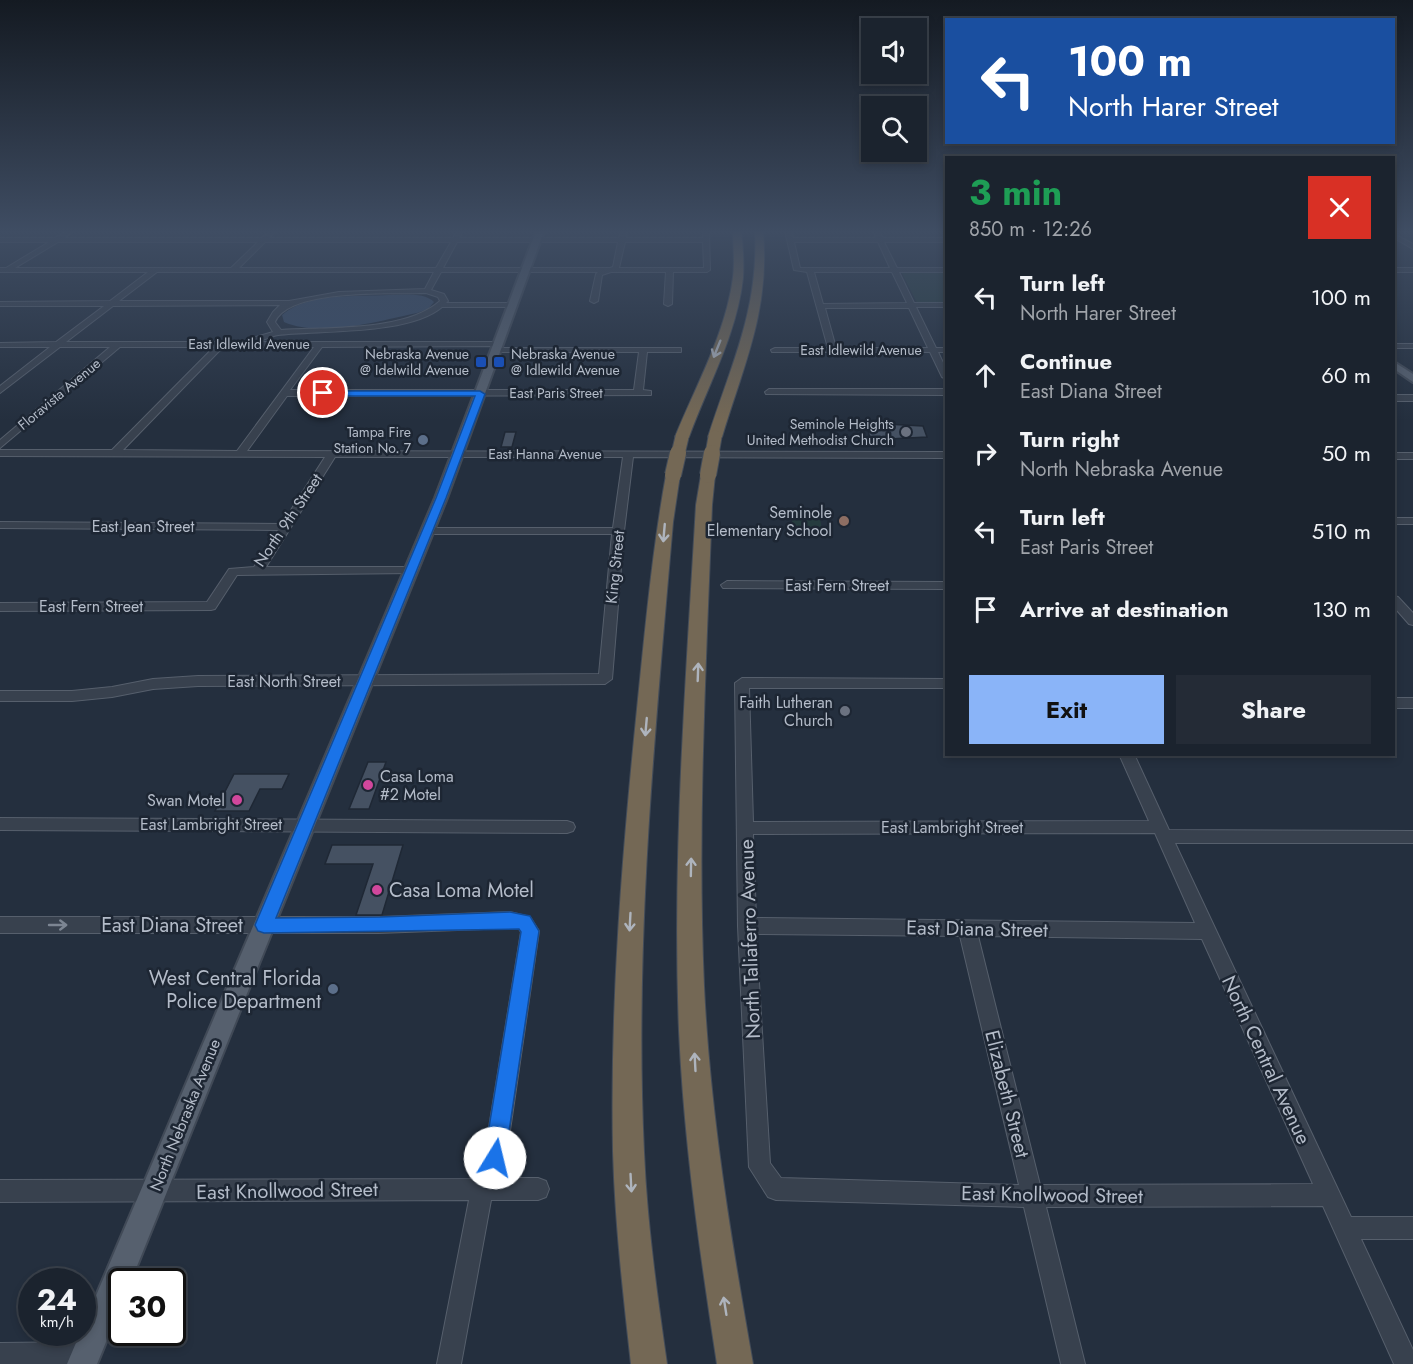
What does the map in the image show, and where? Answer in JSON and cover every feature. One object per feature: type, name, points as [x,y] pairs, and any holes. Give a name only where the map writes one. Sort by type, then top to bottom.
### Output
[{"type":"highway","points":[[649,1364],[629,1145],[626,999],[638,814],[665,522],[673,475],[682,437],[724,332],[734,295]]},
{"type":"highway","points":[[735,1364],[704,1162],[691,988],[692,817],[703,524],[708,475],[715,437],[755,316],[759,295]]},
{"type":"highway","points":[[643,1364],[644,1329]]},
{"type":"main road","name":"North Nebraska Avenue","points":[[85,1359],[427,531],[517,295]]},
{"type":"main road","points":[[1395,366],[1413,379]]},
{"type":"street","points":[[0,390],[123,295]]},
{"type":"street","points":[[0,304],[289,303],[325,296],[352,295]]},
{"type":"street","points":[[437,295],[441,296],[443,303]]},
{"type":"street","points":[[594,302],[595,295]]},
{"type":"street","points":[[668,304],[669,295]]},
{"type":"street","points":[[817,295],[833,350]]},
{"type":"street","points":[[907,295],[945,375]]},
{"type":"street","points":[[276,333],[277,330],[271,322],[273,316],[289,303]]},
{"type":"street","points":[[248,344],[276,333],[319,331],[387,323],[431,314],[443,303],[514,303]]},
{"type":"street","points":[[820,306],[945,305]]},
{"type":"street","name":"Floravista Avenue","points":[[0,445],[119,344]]},
{"type":"street","points":[[115,453],[221,344]]},
{"type":"street","points":[[240,453],[320,344]]},
{"type":"street","name":"East Idlewild Avenue","points":[[0,345],[320,344],[678,350]]},
{"type":"street","points":[[1395,346],[1413,346]]},
{"type":"street","name":"East Paris Street","points":[[284,393],[643,393],[643,350]]},
{"type":"street","name":"East Idlewild Avenue","points":[[775,350],[945,350]]},
{"type":"street","points":[[769,392],[945,392]]},
{"type":"street","points":[[1395,398],[1413,398]]},
{"type":"street","name":"East Hanna Avenue","points":[[0,453],[945,455]]},
{"type":"street","name":"North 9th Street","points":[[182,606],[211,606],[233,571],[258,571],[332,453]]},
{"type":"street","name":"King Street","points":[[604,679],[618,531],[628,455]]},
{"type":"street","points":[[1395,456],[1413,456]]},
{"type":"street","points":[[1395,521],[1413,521]]},
{"type":"street","name":"East Jean Street","points":[[0,525],[286,527]]},
{"type":"street","points":[[427,531],[618,531]]},
{"type":"street","points":[[258,571],[410,571]]},
{"type":"street","name":"East Fern Street","points":[[727,585],[945,586]]},
{"type":"street","points":[[1395,601],[1413,601]]},
{"type":"street","points":[[1395,602],[1413,621]]},
{"type":"street","name":"East Fern Street","points":[[0,607],[182,606]]},
{"type":"street","name":"East North Street","points":[[0,696],[72,696],[112,692],[153,684],[198,681],[604,679]]},
{"type":"street","name":"North Taliaferro Avenue","points":[[776,1188],[760,1167],[747,926],[742,683],[945,683]]},
{"type":"street","points":[[1395,703],[1413,703]]},
{"type":"street","name":"North Central Avenue","points":[[1127,756],[1407,1364]]},
{"type":"street","name":"East Lambright Street","points":[[0,824],[567,827]]},
{"type":"street","name":"East Lambright Street","points":[[745,828],[1413,837]]},
{"type":"street","name":"East Diana Street","points":[[0,925],[380,925],[510,920],[524,922],[530,931],[495,1158],[482,1189],[449,1364]]},
{"type":"street","name":"East Diana Street","points":[[747,926],[1207,931]]},
{"type":"street","name":"Elizabeth Street","points":[[967,929],[1073,1364]]},
{"type":"street","name":"East Knollwood Street","points":[[776,1188],[1032,1196],[1329,1195]]},
{"type":"street","name":"East Knollwood Street","points":[[0,1191],[538,1189]]},
{"type":"street","points":[[1344,1228],[1413,1228]]},
{"type":"street","points":[[0,1355],[85,1359]]},
{"type":"green space","points":[[913,295],[945,295],[945,303],[917,303]]},
{"type":"green space","points":[[810,512],[819,512],[822,530],[792,530],[792,517],[806,515]]},
{"type":"water","points":[[419,295],[434,302],[428,309],[417,313],[368,324],[332,328],[298,327],[284,322],[282,315],[305,302],[319,299]]},
{"type":"building","name":"Seminole Heights United Methodist Church","points":[[867,423],[923,426],[927,437],[870,440]]},
{"type":"building","points":[[505,432],[516,432],[512,447],[501,447]]},
{"type":"building","name":"Casa Loma #2 Motel","points":[[368,762],[386,762],[369,809],[349,809]]},
{"type":"building","name":"Swan Motel","points":[[234,774],[289,774],[282,789],[260,789],[249,811],[215,811]]},
{"type":"building","name":"Casa Loma Motel","points":[[332,845],[403,845],[382,915],[356,915],[373,864],[325,864]]},
{"type":"place","name":"Nebraska Avenue @ Idelwild Avenue","points":[[481,362]]},
{"type":"place","name":"Nebraska Avenue @ Idlewild Avenue","points":[[499,362]]},
{"type":"place","name":"Seminole Heights United Methodist Church","points":[[906,432]]},
{"type":"place","name":"Tampa Fire Station No. 7","points":[[423,440]]},
{"type":"place","name":"Seminole Elementary School","points":[[844,521]]},
{"type":"place","name":"Faith Lutheran Church","points":[[845,711]]},
{"type":"place","name":"Casa Loma #2 Motel","points":[[368,785]]},
{"type":"place","name":"Swan Motel","points":[[237,800]]},
{"type":"place","name":"Casa Loma Motel","points":[[377,890]]},
{"type":"place","name":"West Central Florida Police Department","points":[[333,989]]},
{"type":"route","points":[[323,393],[480,394],[441,498],[264,925],[380,925],[510,920],[524,922],[530,931],[495,1158]]}]
